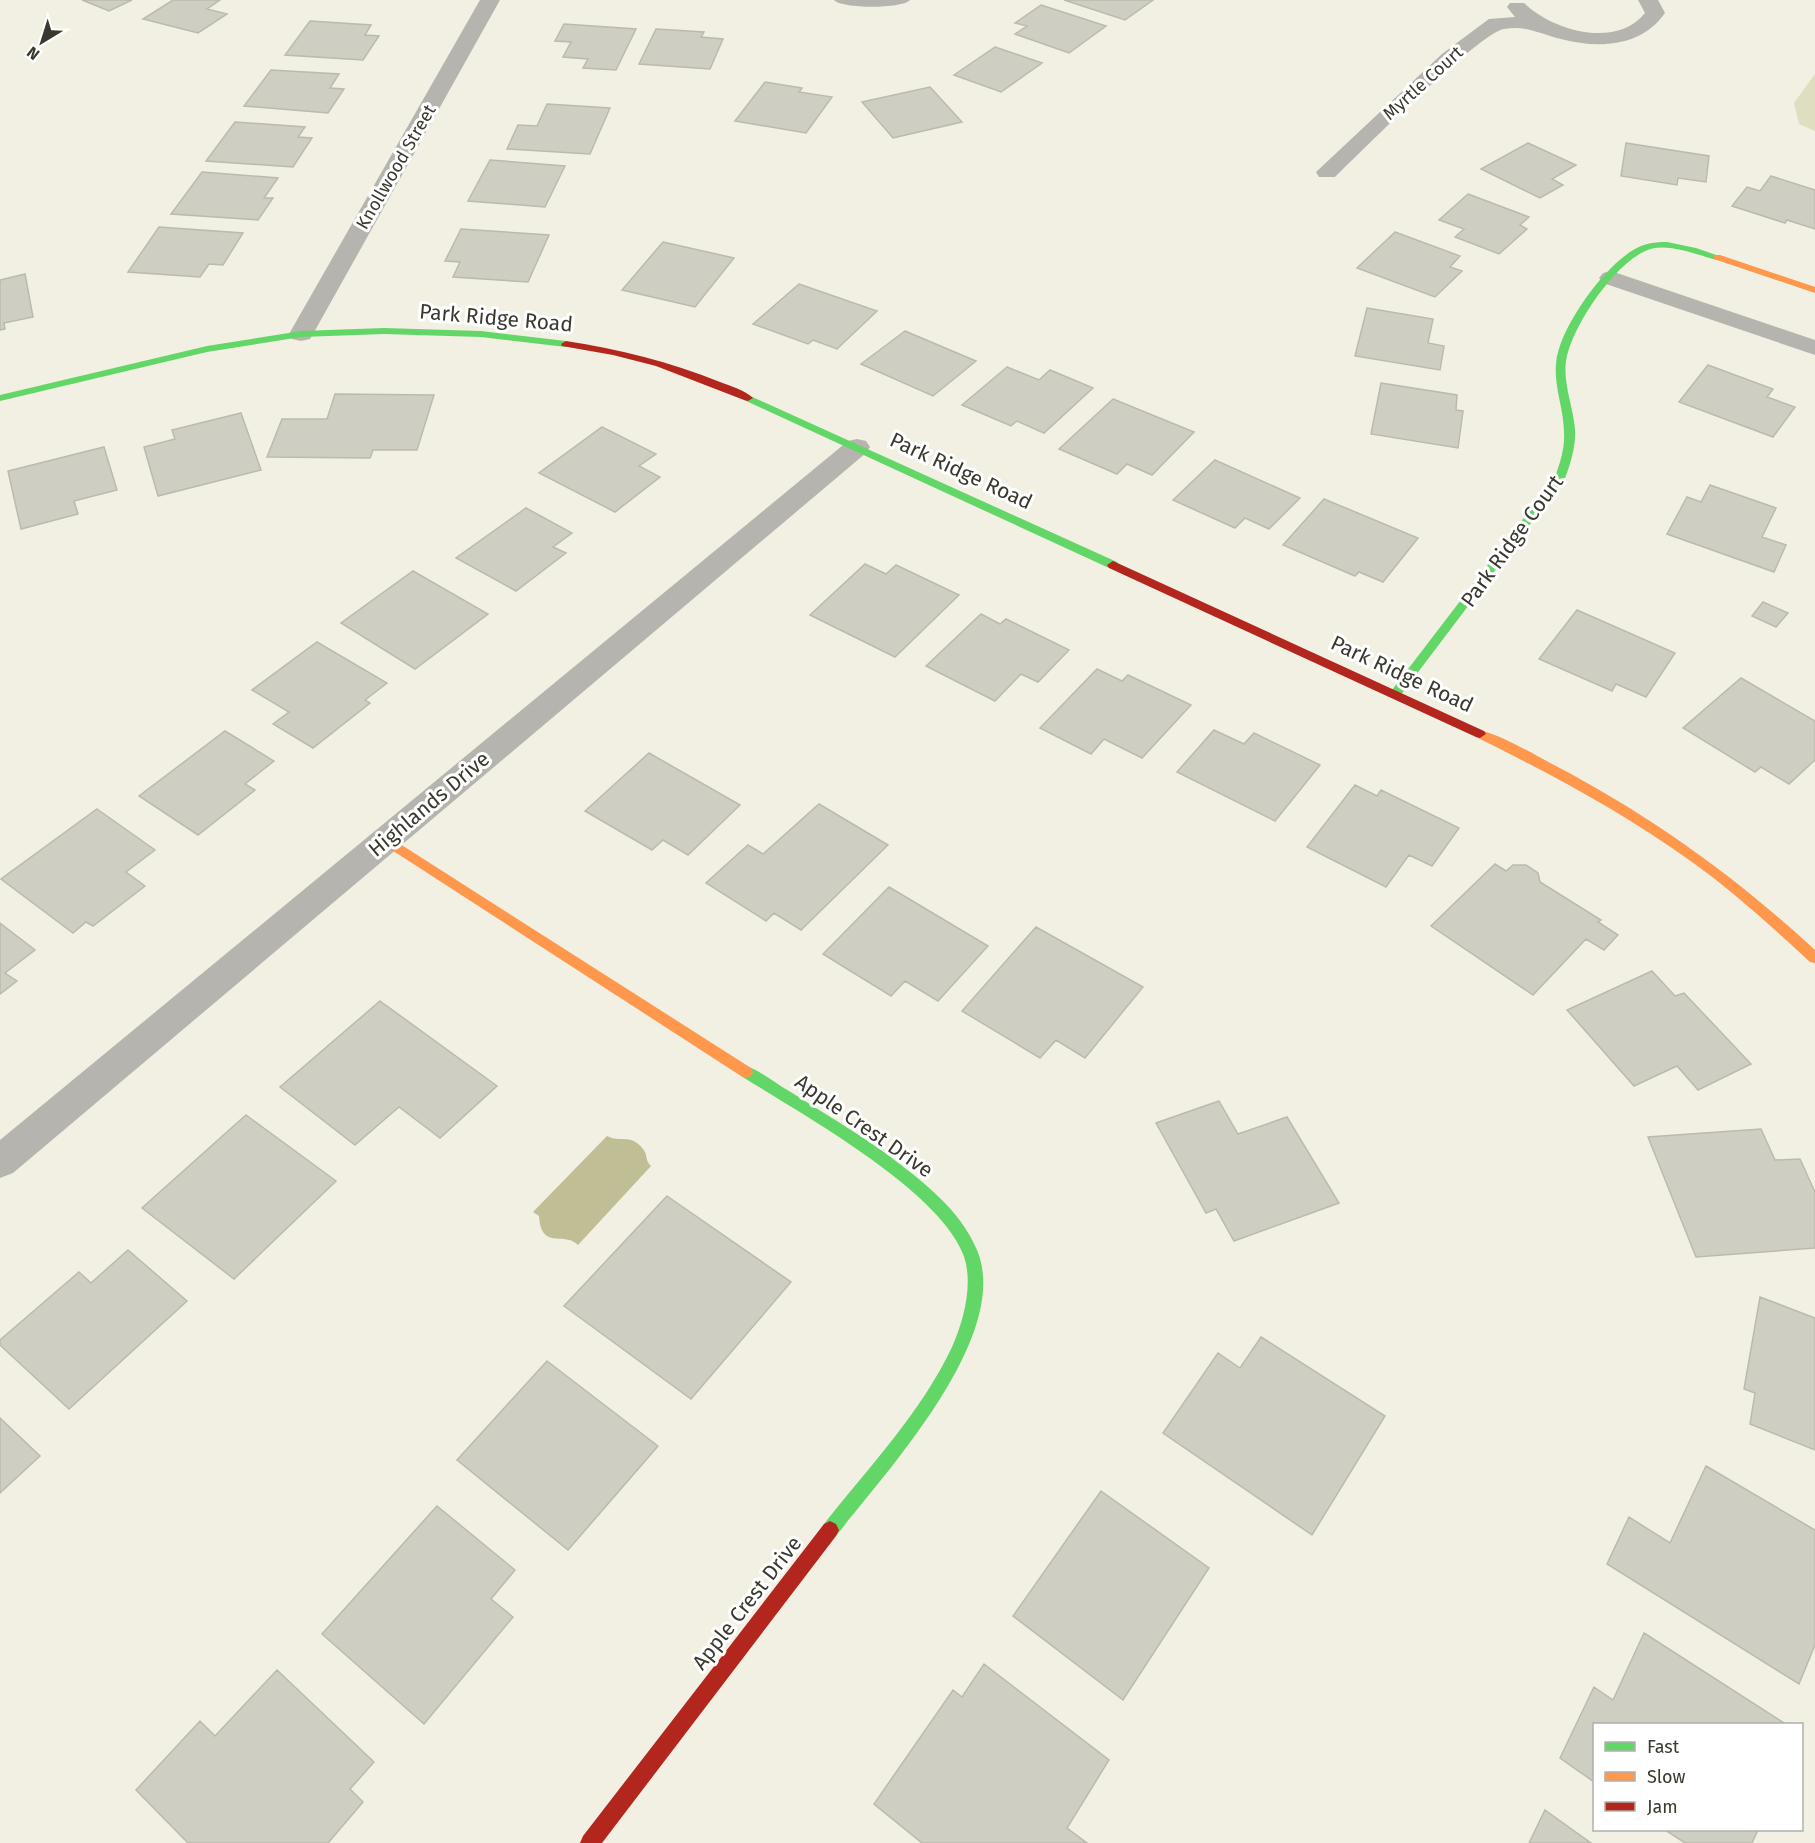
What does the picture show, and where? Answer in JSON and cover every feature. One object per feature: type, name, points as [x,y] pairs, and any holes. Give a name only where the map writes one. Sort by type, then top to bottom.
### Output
[{"type":"street","name":"Knollwood Street","points":[[301,334],[490,0]]},
{"type":"street","points":[[844,0],[900,0]]},
{"type":"street","points":[[1514,0],[1518,10],[1532,22]]},
{"type":"street","name":"Myrtle Court","points":[[1327,172],[1449,58],[1496,23],[1532,22],[1555,31],[1582,37],[1610,38],[1634,33],[1650,25],[1655,13],[1648,0]]},
{"type":"street","name":"Park Ridge Court","points":[[1396,693],[1560,478],[1568,462],[1572,444],[1572,422],[1561,372],[1564,341],[1575,322],[1635,250],[1656,244],[1686,247],[1815,290]]},
{"type":"street","points":[[1611,278],[1815,348]]},
{"type":"street","name":"Park Ridge Road","points":[[0,398],[207,349],[301,334],[384,331],[481,334],[582,346],[666,365],[712,381],[858,447],[1396,693],[1556,769],[1623,807],[1737,886],[1815,958]]},
{"type":"street","name":"Highlands Drive","points":[[0,1162],[858,447]]},
{"type":"street","name":"Apple Crest Drive","points":[[386,840],[892,1166],[943,1211],[963,1237],[973,1261],[975,1285],[968,1326],[952,1364],[908,1428],[590,1843]]},
{"type":"green space","points":[[1815,74],[1815,131],[1799,124],[1794,103]]},
{"type":"shaded area","points":[[607,1136],[639,1144],[645,1151],[651,1166],[578,1245],[567,1239],[549,1237],[541,1227],[539,1216],[533,1212]]},
{"type":"building","points":[[82,0],[132,0],[109,11]]},
{"type":"building","points":[[173,0],[220,0],[207,9],[227,14],[198,33],[143,19]]},
{"type":"building","points":[[1064,0],[1153,0],[1125,20]]},
{"type":"building","points":[[1041,5],[1106,26],[1069,53],[1015,34],[1027,26],[1015,23]]},
{"type":"building","points":[[310,21],[371,25],[365,35],[379,36],[363,60],[285,55]]},
{"type":"building","points":[[564,24],[636,29],[616,70],[583,68],[588,59],[563,57],[571,42],[555,41]]},
{"type":"building","points":[[656,29],[704,32],[701,37],[723,39],[710,69],[639,64]]},
{"type":"building","points":[[995,47],[1042,63],[1001,92],[954,75]]},
{"type":"building","points":[[271,70],[339,74],[330,88],[344,89],[328,113],[244,106]]},
{"type":"building","points":[[765,82],[802,88],[799,92],[832,97],[806,133],[735,121]]},
{"type":"building","points":[[930,87],[962,122],[893,138],[862,102]]},
{"type":"building","points":[[547,104],[610,108],[590,154],[507,149],[518,125],[537,126]]},
{"type":"building","points":[[235,122],[305,127],[298,137],[312,138],[293,167],[206,161]]},
{"type":"building","points":[[1528,143],[1576,165],[1552,179],[1563,185],[1540,198],[1481,169]]},
{"type":"building","points":[[1626,143],[1709,156],[1706,182],[1678,178],[1677,185],[1621,176]]},
{"type":"building","points":[[490,160],[565,166],[545,207],[468,201]]},
{"type":"building","points":[[202,172],[278,178],[264,198],[273,198],[258,220],[171,214]]},
{"type":"building","points":[[1771,176],[1815,190],[1815,229],[1787,220],[1785,223],[1732,206],[1747,187],[1760,191]]},
{"type":"building","points":[[1468,194],[1529,217],[1520,225],[1527,229],[1499,254],[1455,237],[1464,229],[1439,220]]},
{"type":"building","points":[[159,227],[243,233],[223,265],[209,264],[200,277],[128,272]]},
{"type":"building","points":[[461,229],[549,235],[528,282],[453,277],[460,262],[445,261]]},
{"type":"building","points":[[1395,232],[1460,256],[1450,267],[1462,271],[1435,297],[1357,268]]},
{"type":"building","points":[[663,242],[734,258],[695,307],[622,290]]},
{"type":"building","points":[[25,274],[33,317],[4,323],[5,329],[0,330],[0,280]]},
{"type":"building","points":[[799,284],[877,311],[837,349],[813,340],[808,344],[753,324]]},
{"type":"building","points":[[1367,308],[1433,319],[1428,343],[1444,346],[1440,370],[1355,356]]},
{"type":"building","points":[[905,331],[976,361],[933,396],[861,364]]},
{"type":"building","points":[[1708,365],[1773,389],[1767,397],[1795,407],[1773,437],[1679,402]]},
{"type":"building","points":[[1007,367],[1039,380],[1050,370],[1093,388],[1044,433],[1017,421],[1011,426],[962,405]]},
{"type":"building","points":[[1381,383],[1457,395],[1456,410],[1463,411],[1458,448],[1371,434]]},
{"type":"building","points":[[335,394],[434,395],[417,450],[373,450],[370,458],[267,457],[282,419],[327,419]]},
{"type":"building","points":[[1113,399],[1194,432],[1152,475],[1127,464],[1117,474],[1059,449]]},
{"type":"building","points":[[241,413],[261,470],[158,496],[144,447],[175,439],[172,430]]},
{"type":"building","points":[[602,427],[656,454],[639,466],[660,477],[615,512],[539,473]]},
{"type":"building","points":[[104,447],[117,490],[74,501],[78,514],[21,529],[8,471]]},
{"type":"building","points":[[1215,460],[1300,498],[1269,529],[1245,518],[1235,528],[1173,500]]},
{"type":"building","points":[[1710,485],[1776,508],[1762,537],[1786,545],[1774,572],[1667,534],[1687,497],[1701,502]]},
{"type":"building","points":[[1324,499],[1418,538],[1383,582],[1359,572],[1355,576],[1283,545]]},
{"type":"building","points":[[526,508],[572,533],[553,547],[566,553],[516,591],[456,558]]},
{"type":"building","points":[[865,564],[886,574],[896,565],[959,595],[895,657],[810,615]]},
{"type":"building","points":[[413,571],[488,614],[415,669],[341,623]]},
{"type":"building","points":[[1763,602],[1788,613],[1776,627],[1752,616]]},
{"type":"building","points":[[1577,610],[1675,653],[1646,697],[1616,684],[1612,691],[1539,659]]},
{"type":"building","points":[[981,614],[1000,624],[1006,619],[1069,650],[1038,682],[1021,674],[995,701],[926,666]]},
{"type":"building","points":[[317,642],[387,683],[365,700],[370,703],[313,748],[273,724],[289,712],[252,690]]},
{"type":"building","points":[[1097,669],[1122,681],[1128,675],[1191,705],[1142,758],[1104,739],[1091,754],[1040,728]]},
{"type":"building","points":[[1741,678],[1815,721],[1815,760],[1789,784],[1761,767],[1755,772],[1683,728]]},
{"type":"building","points":[[1214,730],[1244,744],[1254,733],[1320,765],[1275,821],[1177,772]]},
{"type":"building","points":[[225,731],[274,761],[245,784],[255,790],[198,835],[139,796]]},
{"type":"building","points":[[649,753],[740,805],[688,855],[663,840],[652,850],[585,811]]},
{"type":"building","points":[[1355,785],[1377,796],[1381,790],[1459,828],[1432,866],[1409,855],[1386,887],[1307,847]]},
{"type":"building","points":[[819,804],[888,845],[801,930],[774,913],[766,921],[706,883],[748,845],[763,854]]},
{"type":"building","points":[[97,809],[155,850],[126,872],[145,886],[93,926],[86,922],[73,933],[1,879]]},
{"type":"building","points":[[1495,864],[1506,871],[1513,865],[1526,865],[1538,873],[1540,882],[1601,920],[1598,922],[1618,935],[1604,950],[1586,939],[1533,995],[1431,926]]},
{"type":"building","points":[[889,887],[988,946],[938,1001],[905,981],[891,996],[823,954]]},
{"type":"building","points":[[0,923],[35,950],[5,973],[17,981],[0,994]]},
{"type":"building","points":[[1036,927],[1143,987],[1085,1058],[1056,1040],[1040,1058],[962,1011]]},
{"type":"building","points":[[1652,971],[1675,996],[1684,993],[1751,1064],[1698,1090],[1677,1066],[1634,1086],[1567,1010]]},
{"type":"building","points":[[380,1001],[497,1086],[440,1138],[399,1107],[355,1145],[280,1087]]},
{"type":"building","points":[[1219,1101],[1238,1134],[1287,1117],[1339,1203],[1234,1241],[1216,1209],[1206,1213],[1156,1123]]},
{"type":"building","points":[[246,1115],[336,1181],[234,1279],[142,1208]]},
{"type":"building","points":[[1761,1129],[1775,1160],[1800,1159],[1815,1192],[1815,1248],[1696,1257],[1648,1137]]},
{"type":"building","points":[[667,1196],[791,1282],[691,1399],[564,1306]]},
{"type":"building","points":[[128,1250],[187,1301],[69,1409],[0,1345],[0,1340],[79,1272],[91,1283]]},
{"type":"building","points":[[1760,1297],[1815,1318],[1815,1450],[1750,1424],[1755,1393],[1744,1389]]},
{"type":"building","points":[[1261,1337],[1385,1416],[1312,1535],[1163,1433],[1218,1353],[1240,1368]]},
{"type":"building","points":[[547,1361],[658,1446],[568,1550],[457,1460]]},
{"type":"building","points":[[0,1418],[40,1456],[0,1493]]},
{"type":"building","points":[[1706,1466],[1815,1530],[1815,1645],[1799,1684],[1607,1564],[1629,1517],[1670,1543]]},
{"type":"building","points":[[1101,1491],[1209,1568],[1123,1700],[1013,1616]]},
{"type":"building","points":[[437,1506],[515,1570],[491,1599],[513,1617],[424,1724],[322,1634]]},
{"type":"building","points":[[1644,1633],[1784,1723],[1593,1723],[1593,1781],[1560,1758],[1594,1687],[1613,1700]]},
{"type":"building","points":[[984,1664],[1109,1760],[1067,1828],[1087,1843],[922,1843],[874,1804],[953,1690],[962,1697]]},
{"type":"building","points":[[277,1670],[374,1762],[350,1789],[363,1802],[328,1843],[188,1843],[136,1790],[200,1721],[215,1736]]},
{"type":"building","points":[[1545,1810],[1591,1843],[1529,1843]]},
{"type":"building","points":[[1667,1831],[1758,1831],[1752,1843],[1685,1843]]},
{"type":"traffic: fast","points":[[1396,693],[1560,478],[1567,460],[1570,430],[1561,379],[1561,362],[1564,348],[1582,313],[1595,294],[1624,262],[1638,251],[1650,246],[1675,246],[1717,257]]},
{"type":"traffic: fast","points":[[0,398],[207,349],[301,334],[384,331],[481,334],[566,344]]},
{"type":"traffic: fast","points":[[748,398],[1113,565]]},
{"type":"traffic: fast","points":[[746,1072],[872,1152],[905,1177],[934,1202],[956,1227],[970,1252],[973,1266],[975,1281],[972,1310],[963,1339],[951,1365],[910,1428],[830,1530]]},
{"type":"traffic: slow","points":[[1717,257],[1815,290]]},
{"type":"traffic: slow","points":[[1480,734],[1572,780],[1657,831],[1738,890],[1815,958]]},
{"type":"traffic: slow","points":[[386,840],[746,1072]]},
{"type":"traffic: jam","points":[[566,344],[613,352],[660,364],[748,398]]},
{"type":"traffic: jam","points":[[1113,565],[1480,734]]},
{"type":"traffic: jam","points":[[590,1843],[830,1530]]}]
